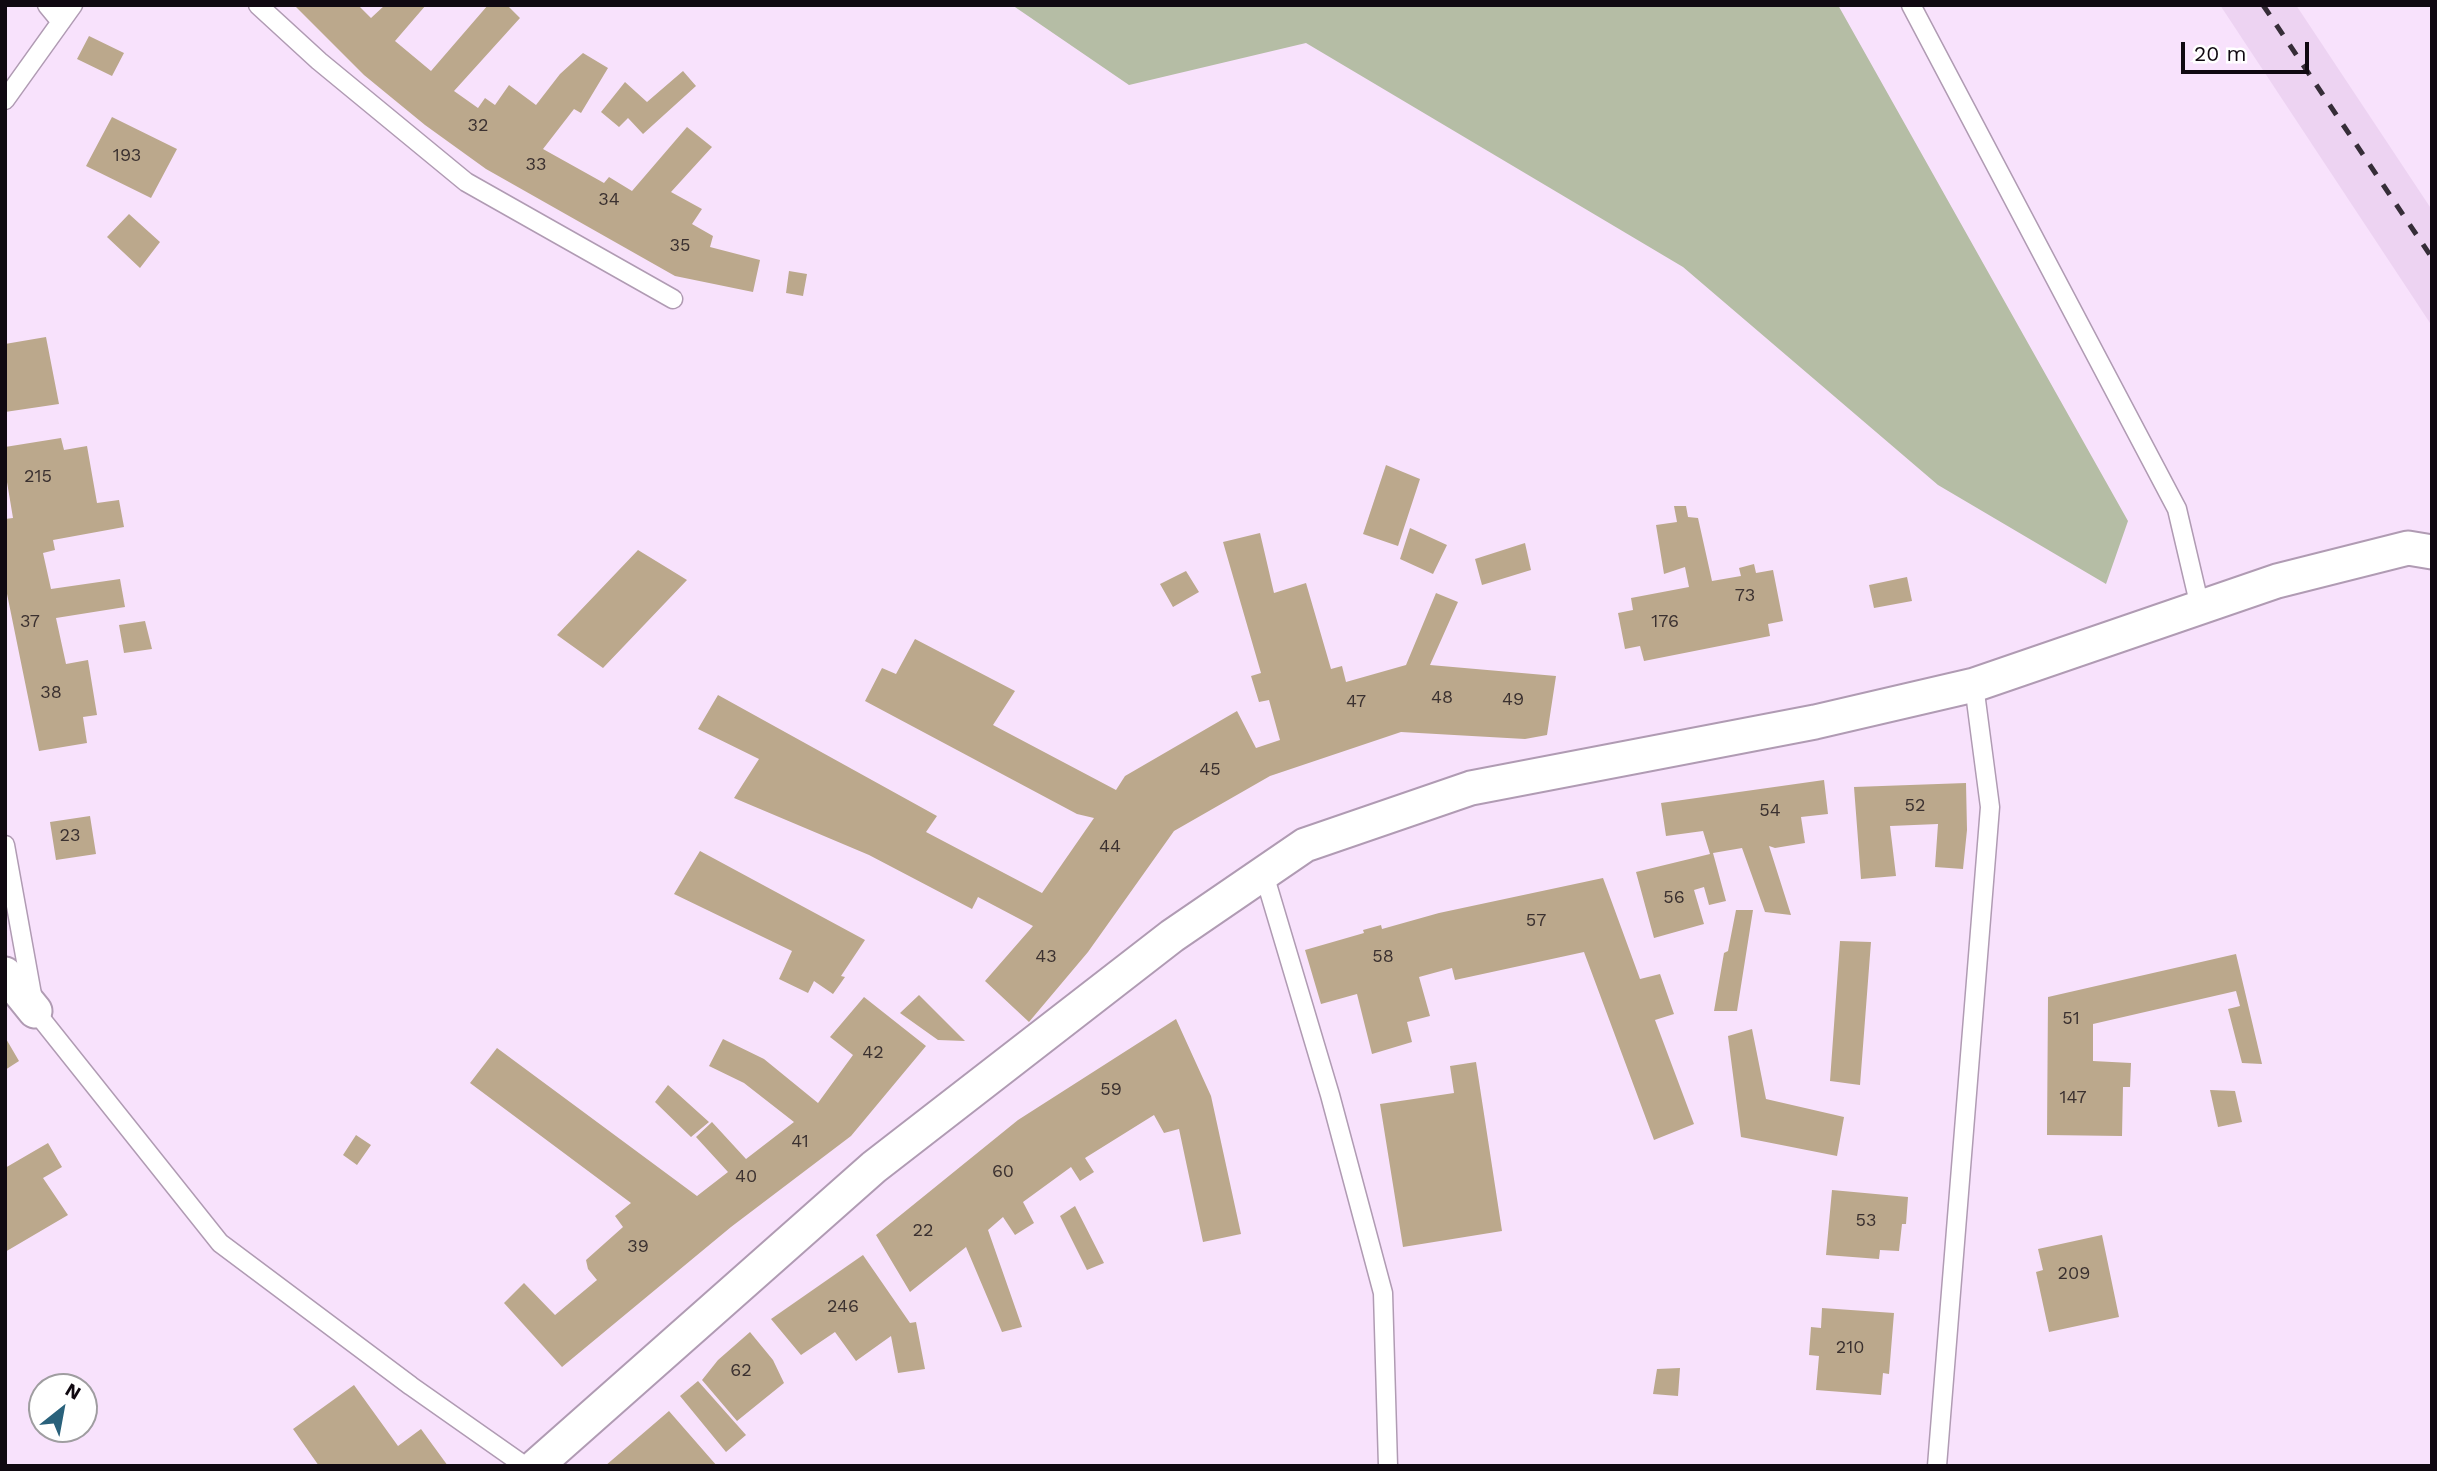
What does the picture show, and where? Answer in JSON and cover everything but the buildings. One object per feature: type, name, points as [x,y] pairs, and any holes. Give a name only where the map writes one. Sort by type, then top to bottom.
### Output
[{"type":"street","points":[[536,1466],[874,1167],[1172,936],[1305,845],[1471,788],[1815,723],[1974,685],[2277,581],[2408,548],[2432,552]]},
{"type":"street","points":[[5,974],[35,1012]]},
{"type":"lane","points":[[47,5],[61,22]]},
{"type":"lane","points":[[5,100],[72,5]]},
{"type":"lane","points":[[258,5],[319,61],[466,182],[673,299]]},
{"type":"lane","points":[[1911,5],[2177,509],[2200,607]]},
{"type":"lane","points":[[1937,1466],[1990,807],[1974,685]]},
{"type":"lane","points":[[5,845],[35,1012],[220,1243],[411,1386],[525,1466]]},
{"type":"lane","points":[[1264,874],[1330,1095],[1383,1293],[1388,1466]]},
{"type":"shaded area","points":[[2220,5],[2296,5],[2432,210],[2432,326]]},
{"type":"green space","points":[[1012,5],[1838,5],[2128,521],[2106,584],[1938,485],[1683,267],[1306,43],[1129,85]]},
{"type":"railway","points":[[2263,5],[2432,258]]}]
